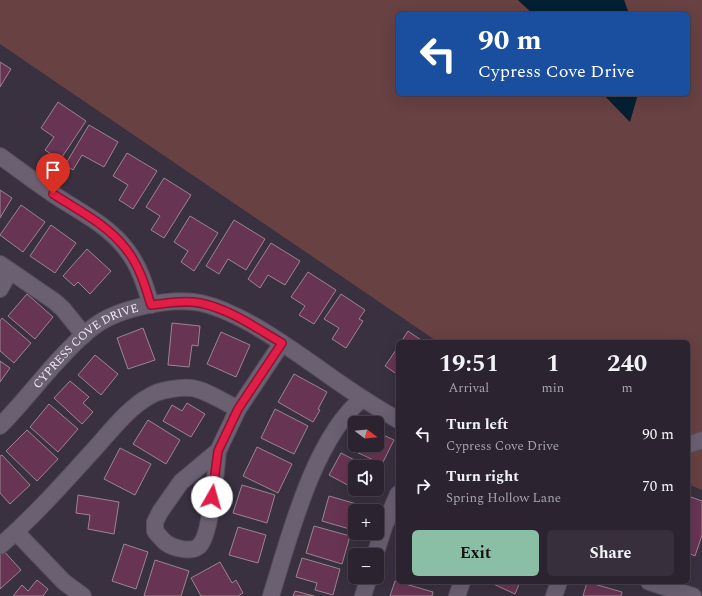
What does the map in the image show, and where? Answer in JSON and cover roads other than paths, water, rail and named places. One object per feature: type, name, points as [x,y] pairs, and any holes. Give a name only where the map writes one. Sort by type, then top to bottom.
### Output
[{"type":"street","points":[[0,156],[53,194],[89,216],[112,233],[126,249],[137,266],[151,305]]},
{"type":"street","points":[[0,289],[5,268],[63,308],[84,335]]},
{"type":"street","name":"CYPRESS COVE DRIVE","points":[[0,426],[74,343],[96,325],[123,311],[151,305],[179,302],[200,303],[230,313],[282,343],[362,399],[396,419]]},
{"type":"street","points":[[218,451],[181,482],[160,512],[155,522],[155,531],[166,544],[188,550],[199,547],[204,539],[210,513],[218,451],[238,409],[282,343]]},
{"type":"street","points":[[0,546],[16,532],[72,474],[123,418],[151,394],[178,388],[193,388],[238,409]]},
{"type":"street","points":[[271,596],[297,515],[319,459],[330,436],[343,417],[351,407],[362,399]]},
{"type":"street","points":[[690,444],[702,440]]},
{"type":"street","points":[[377,548],[396,499]]},
{"type":"street","points":[[16,532],[64,582],[84,596]]},
{"type":"street","points":[[363,596],[367,584]]},
{"type":"street","points":[[457,596],[461,584]]},
{"type":"street","points":[[554,596],[558,584]]},
{"type":"street","points":[[648,587],[693,596]]},
{"type":"water","points":[[518,0],[624,0],[628,12],[531,12]]},
{"type":"water","points":[[605,96],[637,96],[630,122]]}]
